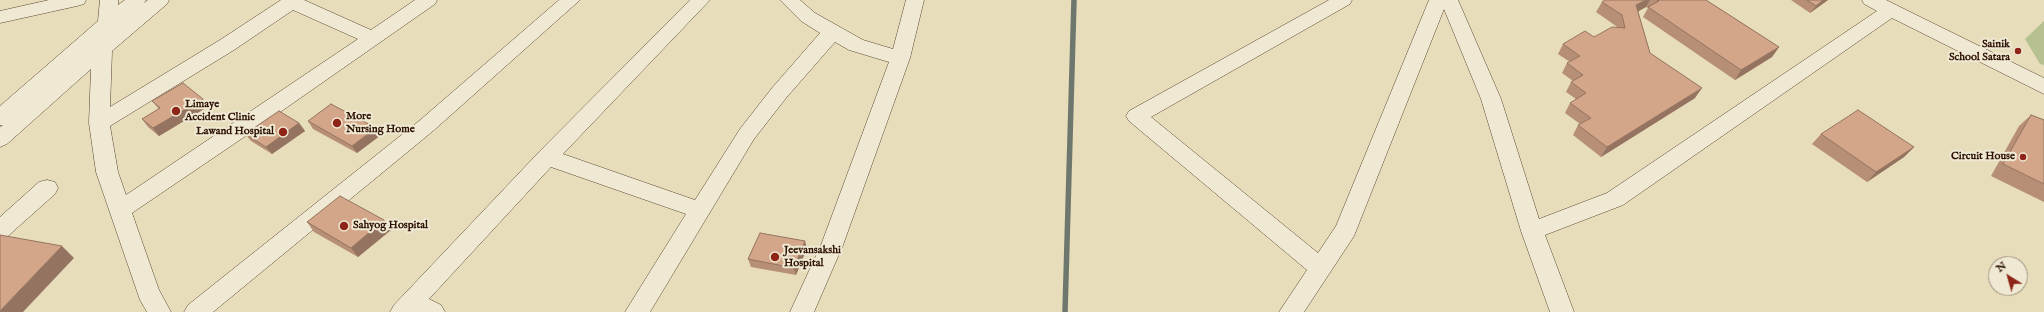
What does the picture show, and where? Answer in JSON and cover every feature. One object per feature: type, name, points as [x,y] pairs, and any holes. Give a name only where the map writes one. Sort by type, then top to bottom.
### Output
[{"type":"street","points":[[0,17],[77,0]]},
{"type":"street","points":[[109,0],[108,23],[102,48],[99,124],[107,172],[148,293],[159,312]]},
{"type":"street","points":[[0,118],[108,23],[137,0]]},
{"type":"street","points":[[0,139],[102,48],[160,0]]},
{"type":"street","points":[[120,210],[246,126],[428,0]]},
{"type":"street","points":[[196,312],[426,126],[571,0]]},
{"type":"street","points":[[407,307],[547,157],[701,0]]},
{"type":"street","points":[[789,0],[808,17],[856,45],[900,58]]},
{"type":"street","points":[[802,312],[832,245],[900,58],[915,0]]},
{"type":"street","points":[[1321,268],[1136,116],[1343,0]]},
{"type":"street","points":[[1871,0],[2044,87]]},
{"type":"street","points":[[99,124],[227,45],[293,1],[372,38]]},
{"type":"street","points":[[1291,312],[1346,230],[1437,1]]},
{"type":"street","points":[[1437,1],[1491,99],[1532,231],[1562,312]]},
{"type":"street","points":[[1532,231],[1615,199],[1891,10]]},
{"type":"street","points":[[637,312],[698,210],[747,134],[779,93],[807,63],[832,32]]},
{"type":"street","points":[[547,157],[698,210]]},
{"type":"street","points":[[0,230],[47,188]]},
{"type":"street","points":[[407,307],[433,312]]},
{"type":"green space","points":[[2044,21],[2044,65],[2040,64],[2025,39]]},
{"type":"building","points":[[1605,0],[1646,0],[1636,5],[1650,53],[1702,88],[1607,147],[1578,125],[1591,118],[1570,103],[1586,93],[1571,82],[1583,75],[1567,63],[1580,56],[1563,44],[1585,31],[1594,37],[1612,27],[1625,28],[1622,15],[1602,2]]},
{"type":"building","points":[[1657,0],[1706,0],[1779,47],[1741,70],[1648,7],[1659,1]]},
{"type":"building","points":[[1807,0],[1823,0],[1816,6]]},
{"type":"building","points":[[183,83],[203,99],[153,128],[142,119],[160,108],[152,101]]},
{"type":"building","points":[[331,104],[376,128],[352,146],[308,121]]},
{"type":"building","points":[[1858,110],[1914,147],[1876,172],[1821,134]]},
{"type":"building","points":[[279,111],[299,123],[266,147],[245,134]]},
{"type":"building","points":[[2031,115],[2044,120],[2044,184],[2003,164]]},
{"type":"building","points":[[340,196],[384,220],[351,248],[307,222]]},
{"type":"building","points":[[760,233],[805,241],[794,268],[748,259]]},
{"type":"building","points":[[0,235],[62,246],[0,311]]},
{"type":"waterway","points":[[1065,312],[1074,0]]},
{"type":"place","name":"Sainik School Satara","points":[[2018,51]]},
{"type":"place","name":"Limaye Accident Clinic","points":[[176,111]]},
{"type":"place","name":"More Nursing Home","points":[[337,123]]},
{"type":"place","name":"Lawand Hospital","points":[[283,132]]},
{"type":"place","name":"Circuit House","points":[[2023,157]]},
{"type":"place","name":"Sahyog Hospital","points":[[344,226]]},
{"type":"place","name":"Jeevansakshi Hospital","points":[[775,257]]}]
